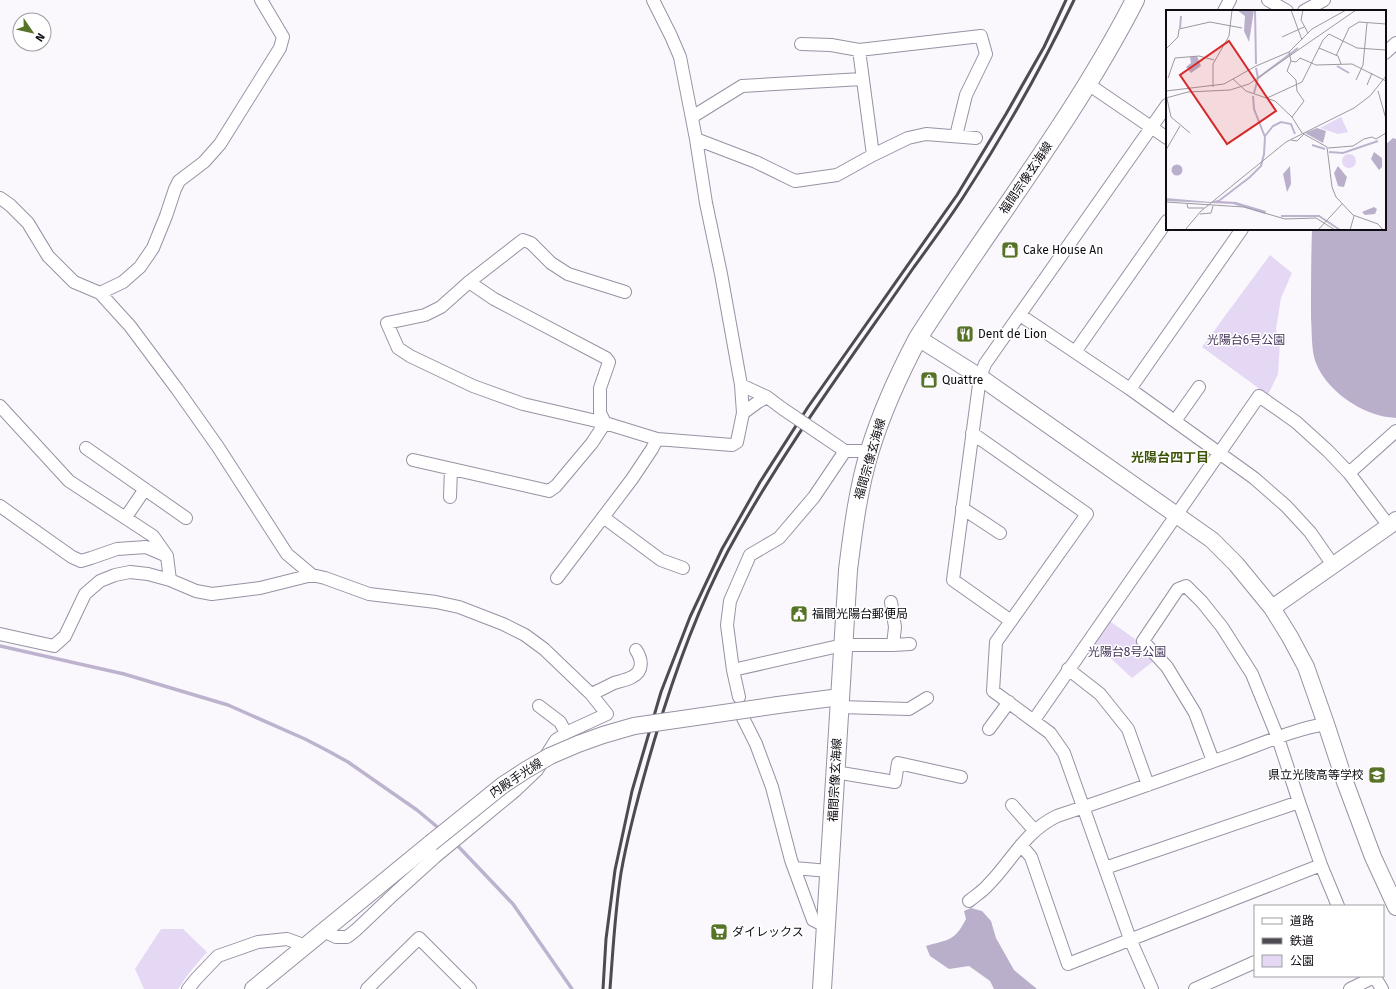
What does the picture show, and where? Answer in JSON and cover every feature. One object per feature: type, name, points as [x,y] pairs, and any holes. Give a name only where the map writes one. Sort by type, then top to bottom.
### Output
[{"type":"main road","name":"福間宗像玄海線","points":[[822,989],[848,570],[859,492],[882,413],[918,338],[1088,84],[1135,0]]},
{"type":"street","points":[[100,293],[123,282],[140,267],[153,248],[179,181],[204,162],[220,144],[280,48],[283,37],[261,0]]},
{"type":"street","points":[[625,292],[568,274],[551,263],[531,243],[523,240],[469,282],[441,307],[425,315],[387,323],[398,348],[410,356],[473,386],[523,404],[605,423],[657,439],[732,446],[737,442],[743,413],[741,385],[721,274],[706,203],[692,117],[680,57],[653,0]]},
{"type":"street","points":[[1225,10],[1230,0]]},
{"type":"street","points":[[1268,0],[1285,10]]},
{"type":"street","points":[[1306,10],[1324,0]]},
{"type":"street","points":[[801,44],[831,44],[859,50],[981,36],[986,54],[966,95],[956,136]]},
{"type":"street","points":[[1386,52],[1396,43]]},
{"type":"street","points":[[859,50],[873,155]]},
{"type":"street","points":[[692,117],[742,86],[862,79]]},
{"type":"street","points":[[1088,84],[1166,137]]},
{"type":"street","points":[[1011,621],[953,580],[980,377],[985,364],[1166,106]]},
{"type":"street","points":[[696,139],[756,162],[795,181],[837,175],[908,138],[926,134],[976,138]]},
{"type":"street","points":[[0,198],[10,205],[28,223],[48,256],[74,282],[100,293],[130,326],[218,447],[287,554],[312,576]]},
{"type":"street","points":[[1075,352],[1166,222]]},
{"type":"street","points":[[1130,389],[1241,230]]},
{"type":"street","points":[[469,282],[494,299],[606,358],[609,362],[608,368],[600,388],[600,413],[605,423]]},
{"type":"street","points":[[1020,315],[1130,389],[1254,478],[1286,506],[1310,532],[1333,565]]},
{"type":"street","points":[[918,338],[980,377],[1176,514],[1212,540],[1236,564],[1272,608],[1306,667],[1345,782],[1373,857],[1396,907]]},
{"type":"street","points":[[741,385],[767,397],[845,451],[870,451]]},
{"type":"street","points":[[1175,422],[1199,387]]},
{"type":"street","points":[[1034,720],[1258,396],[1296,422],[1328,451],[1393,523],[1272,608]]},
{"type":"street","points":[[743,413],[767,397]]},
{"type":"street","points":[[0,406],[69,481],[153,536],[167,556],[170,580]]},
{"type":"street","points":[[413,460],[549,491],[556,486],[592,443],[605,423]]},
{"type":"street","points":[[1349,473],[1396,431]]},
{"type":"street","points":[[972,433],[1087,514],[996,642],[993,691],[1050,733],[1064,753],[1130,939],[1152,989]]},
{"type":"street","points":[[557,578],[604,517],[648,455],[657,439]]},
{"type":"street","points":[[86,448],[186,518]]},
{"type":"street","points":[[739,697],[733,670],[727,625],[730,601],[750,555],[779,538],[814,497],[845,451]]},
{"type":"street","points":[[450,497],[451,469]]},
{"type":"street","points":[[126,517],[145,489]]},
{"type":"street","points":[[0,506],[72,557],[81,561],[117,549],[146,547],[167,556]]},
{"type":"street","points":[[962,508],[1000,533]]},
{"type":"street","points":[[604,517],[661,560],[683,568]]},
{"type":"street","points":[[0,634],[54,646],[65,636],[84,594],[100,581],[115,575],[130,572],[148,574],[170,580],[196,591],[212,594],[260,588],[312,576],[325,578],[369,594],[436,602],[459,607],[503,624],[524,635],[544,649],[591,694],[607,714],[566,733],[556,740],[537,770],[516,790],[430,862],[347,938],[336,937],[323,931]]},
{"type":"street","points":[[1213,762],[1195,713],[1167,667],[1144,641],[1178,589],[1186,586],[1202,602],[1222,627],[1252,674],[1278,738],[1321,865],[1338,905]]},
{"type":"street","points":[[892,602],[895,627],[893,645]]},
{"type":"street","points":[[733,670],[843,646],[910,644]]},
{"type":"street","points":[[591,694],[614,683],[633,677],[638,672],[641,665],[639,655],[636,650]]},
{"type":"street","points":[[1068,669],[1100,694],[1128,729],[1148,786]]},
{"type":"street","points":[[839,702],[909,709],[927,698]]},
{"type":"street","name":"内殿手光線","points":[[263,986],[323,931],[431,842],[498,789],[550,756],[603,735],[634,726],[778,705],[839,702]]},
{"type":"street","points":[[990,729],[1009,702]]},
{"type":"street","points":[[539,706],[560,722],[566,733]]},
{"type":"street","points":[[743,718],[756,744],[772,788],[794,868],[813,920],[825,926]]},
{"type":"street","points":[[969,900],[988,886],[1034,830],[1044,822],[1056,816],[1148,786],[1278,738],[1326,724]]},
{"type":"street","points":[[835,772],[895,782],[898,763],[961,777]]},
{"type":"street","points":[[1105,868],[1299,802]]},
{"type":"street","points":[[1012,805],[1034,830]]},
{"type":"street","points":[[1021,846],[1031,857],[1068,964],[1321,865]]},
{"type":"street","points":[[794,868],[829,871]]},
{"type":"street","points":[[367,989],[419,938],[465,988]]},
{"type":"street","points":[[188,989],[218,956],[258,942],[288,939],[306,946]]},
{"type":"street","points":[[1195,989],[1254,962]]},
{"type":"street","points":[[1350,989],[1372,977]]},
{"type":"street","points":[[1375,977],[1382,989]]},
{"type":"green space","name":"光陽台6号公園","points":[[1270,255],[1292,273],[1281,298],[1276,329],[1280,343],[1278,374],[1268,395],[1202,347]]},
{"type":"green space","name":"光陽台8号公園","points":[[1108,620],[1138,641],[1155,660],[1132,678],[1093,642]]},
{"type":"green space","points":[[161,929],[183,929],[207,952],[189,973],[178,989],[144,989],[135,969]]},
{"type":"shaded area","points":[[1393,138],[1396,139],[1396,418],[1380,416],[1369,412],[1341,396],[1326,381],[1316,363],[1312,347],[1312,230],[1386,230],[1386,144]]},
{"type":"shaded area","points":[[971,908],[982,911],[991,921],[996,938],[1014,970],[1037,989],[994,989],[990,981],[969,966],[949,969],[930,956],[926,946],[954,936],[966,919],[964,911]]},
{"type":"waterway","points":[[0,646],[124,674],[228,705],[305,739],[348,762],[417,810],[441,830]]},
{"type":"waterway","points":[[456,844],[513,904],[572,989]]},
{"type":"railway","points":[[603,989],[606,939],[615,870],[632,791],[661,692],[690,617],[722,549],[760,482],[808,407],[957,195],[1044,47],[1066,0]]},
{"type":"railway","points":[[610,989],[619,887],[624,856],[636,805],[678,666],[706,596],[728,551],[749,514],[794,442],[841,371],[950,216],[993,151],[1074,0]]},
{"type":"place","name":"Cake House An","points":[[1010,250]]},
{"type":"place","name":"Dent de Lion","points":[[965,334]]},
{"type":"place","name":"Quattre","points":[[929,380]]},
{"type":"place","name":"福間光陽台郵便局","points":[[799,614]]},
{"type":"place","name":"県立光陵高等学校","points":[[1377,775]]},
{"type":"place","name":"ダイレックス","points":[[719,932]]},
{"type":"district","name":"光陽台四丁目","points":[[1170,457]]}]
